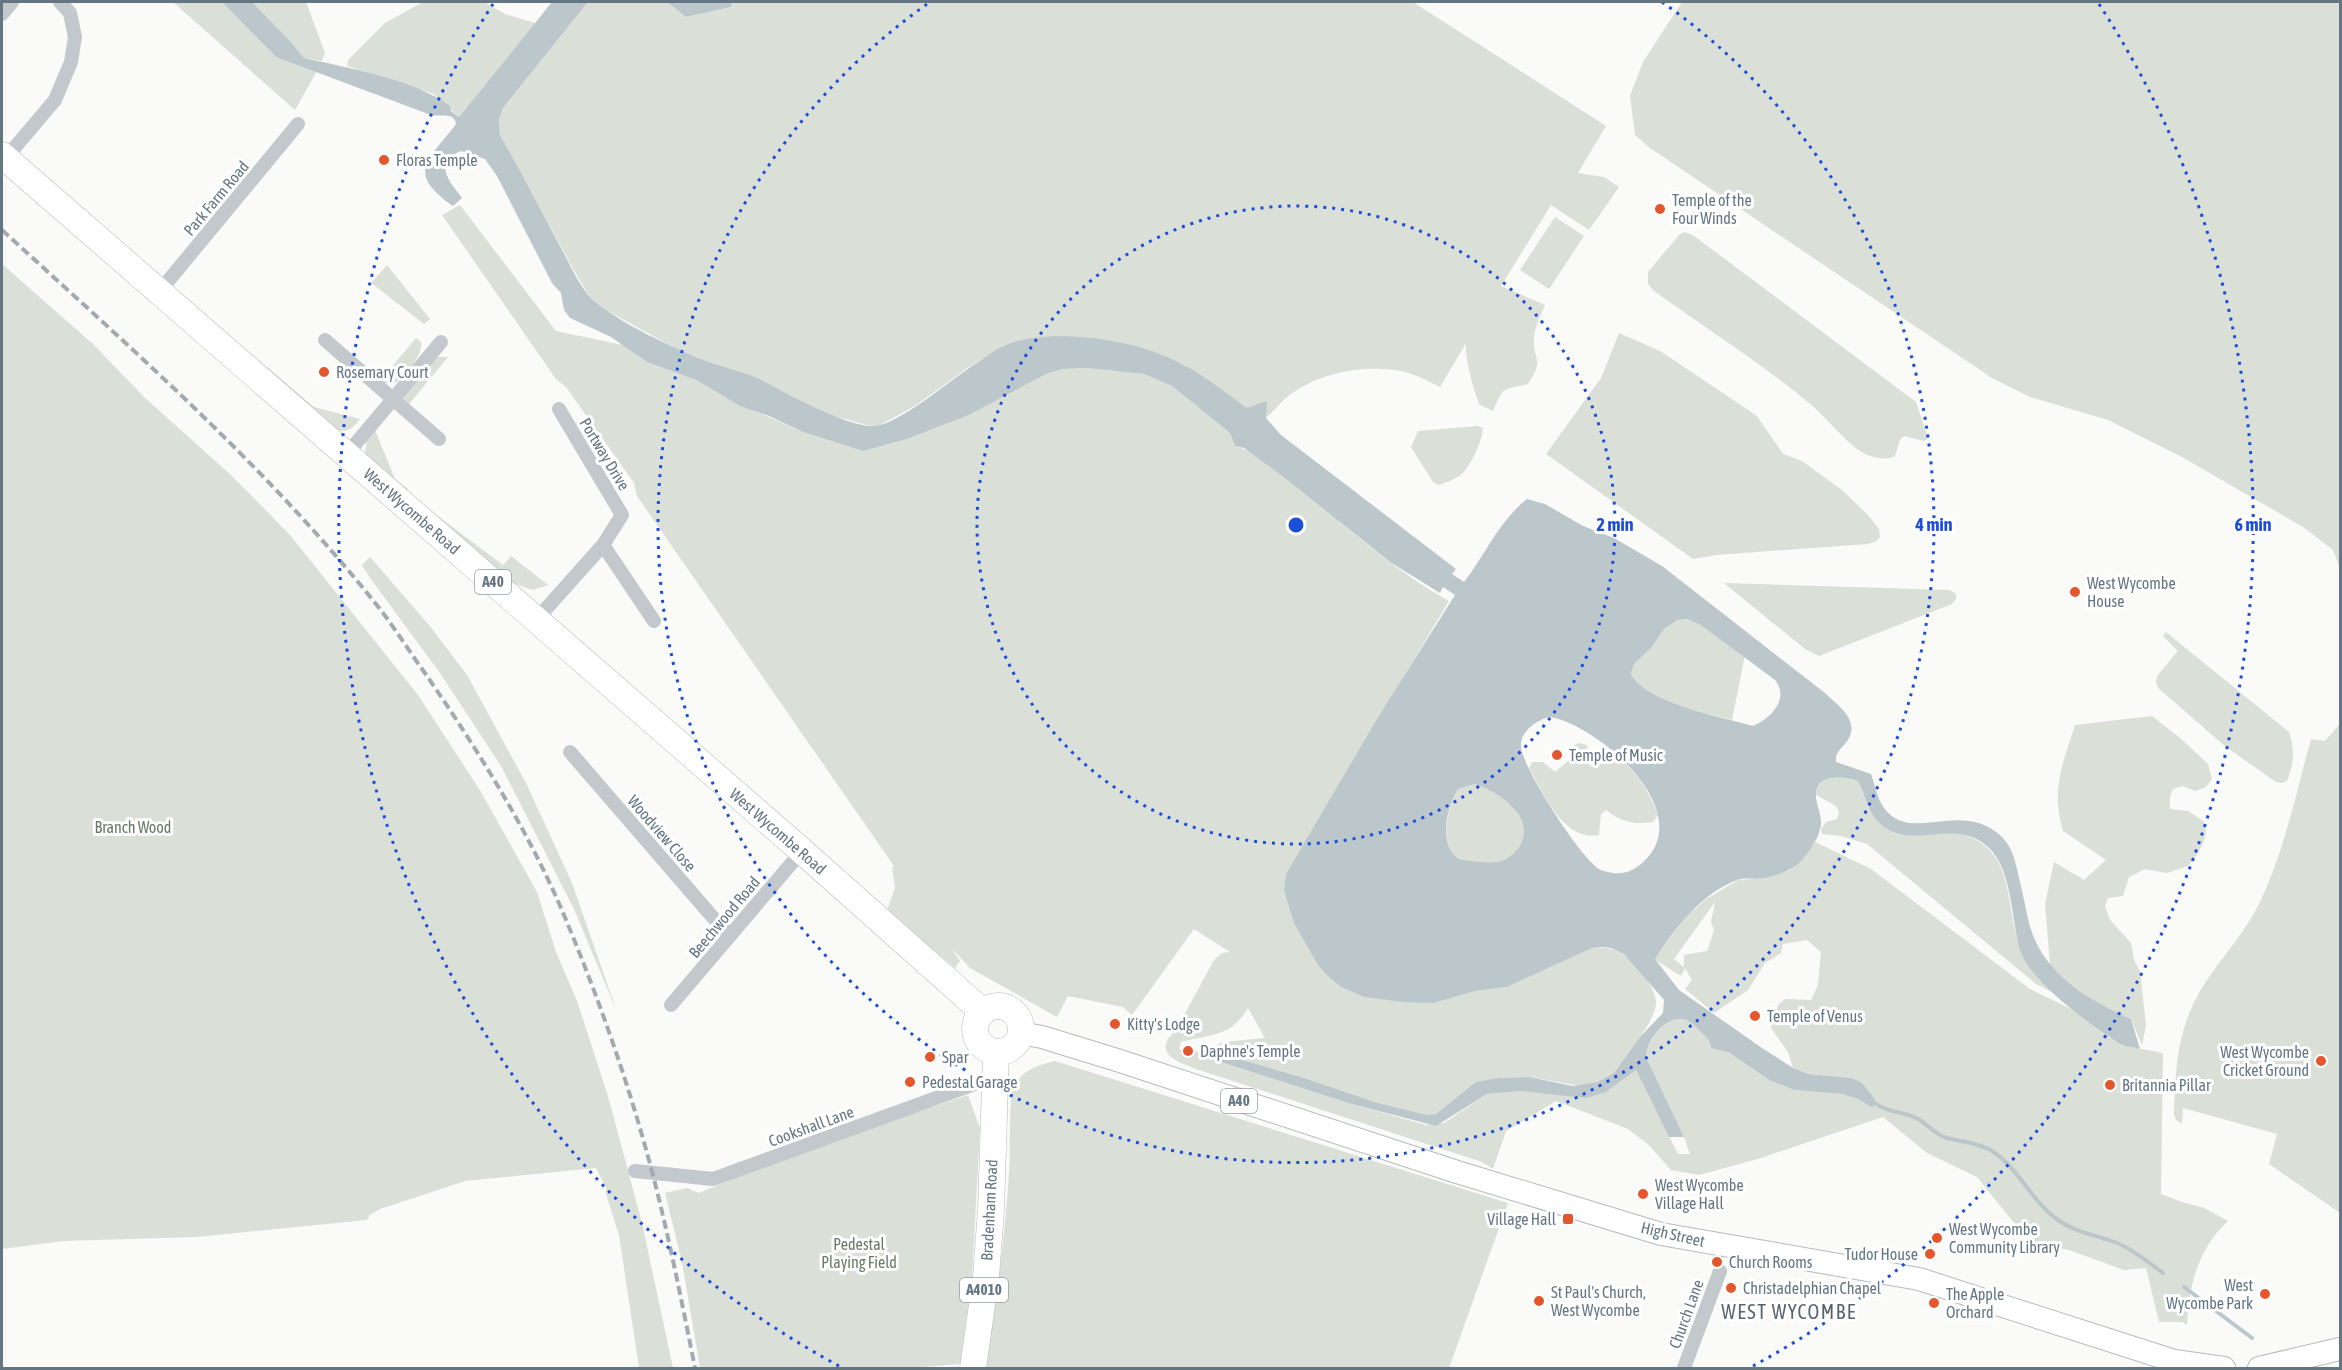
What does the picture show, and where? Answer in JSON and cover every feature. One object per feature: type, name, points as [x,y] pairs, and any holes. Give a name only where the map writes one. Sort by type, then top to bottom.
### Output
[{"type":"highway","name":"West Wycombe Road","points":[[3,157],[347,454],[983,1012]]},
{"type":"highway","points":[[998,1006],[1015,1014],[1019,1020],[1020,1033],[1017,1042],[1011,1048],[996,1052],[983,1046],[978,1040],[975,1032],[976,1023],[983,1012],[998,1006]]},
{"type":"highway","name":"Bradenham Road","points":[[973,1368],[986,1277],[991,1210],[996,1052]]},
{"type":"main road","name":"High Street","points":[[1020,1033],[1042,1037],[1120,1061],[1457,1172],[1661,1234],[1725,1251],[1919,1279],[2169,1359],[2224,1368]]},
{"type":"main road","points":[[2259,1368],[2340,1349]]},
{"type":"street","points":[[2,14],[12,2]]},
{"type":"street","points":[[3,157],[55,100],[71,62],[75,37],[70,13],[60,2]]},
{"type":"street","name":"Park Farm Road","points":[[159,292],[298,124]]},
{"type":"street","points":[[325,340],[439,439]]},
{"type":"street","points":[[347,454],[441,342]]},
{"type":"street","name":"Portway Drive","points":[[536,620],[603,545],[622,515],[559,409]]},
{"type":"street","points":[[603,545],[654,621]]},
{"type":"street","name":"Woodview Close","points":[[570,752],[729,936]]},
{"type":"street","name":"Beechwood Road","points":[[671,1005],[802,851]]},
{"type":"street","name":"Cookshall Lane","points":[[635,1171],[713,1179],[994,1077]]},
{"type":"street","name":"Church Lane","points":[[1684,1368],[1720,1271]]},
{"type":"green space","points":[[173,2],[222,2],[276,57],[317,71],[295,110]]},
{"type":"green space","points":[[252,2],[306,2],[325,53],[322,61],[304,58]]},
{"type":"green space","points":[[423,2],[484,2],[505,14],[535,23],[459,117],[434,94],[347,66],[349,59],[385,23]]},
{"type":"green space","points":[[588,2],[667,2],[686,17],[731,7],[732,2],[1413,2],[1606,126],[1578,173],[1604,177],[1619,187],[1589,230],[1551,205],[1501,286],[1545,305],[1535,333],[1536,369],[1528,384],[1505,390],[1493,411],[1480,405],[1477,399],[1468,366],[1466,343],[1440,387],[1401,371],[1371,369],[1340,372],[1298,389],[1266,418],[1247,408],[1183,364],[1163,355],[1117,343],[1078,337],[1041,337],[1008,344],[966,369],[915,406],[878,426],[867,425],[826,414],[755,377],[675,348],[606,310],[590,297],[500,135],[499,117],[503,108]]},
{"type":"green space","points":[[1682,2],[2340,2],[2340,568],[2333,550],[2303,527],[2182,457],[2108,420],[2030,397],[1992,378],[1650,148],[1635,135],[1630,96],[1643,62]]},
{"type":"green space","points":[[460,205],[556,331],[623,345],[647,362],[696,380],[726,398],[803,432],[863,451],[907,439],[969,415],[1048,373],[1063,369],[1086,368],[1144,374],[1172,386],[1230,433],[1235,446],[1254,454],[1274,468],[1394,566],[1449,601],[1286,874],[1341,987],[1364,997],[1434,1003],[1475,991],[1507,987],[1592,948],[1604,948],[1623,954],[1645,976],[1656,1003],[1652,1018],[1615,1072],[1598,1082],[1581,1086],[1529,1077],[1498,1078],[1476,1083],[1436,1114],[1427,1115],[1378,1103],[1216,1052],[1215,1060],[1348,1103],[1426,1125],[1444,1123],[1487,1094],[1522,1091],[1606,1092],[1636,1070],[1678,1154],[1690,1154],[1646,1057],[1649,1044],[1657,1032],[1669,1022],[1682,1019],[1690,1022],[1708,1039],[1711,1048],[1730,1053],[1769,1080],[1794,1090],[1842,1094],[1858,1099],[1873,1108],[1851,1078],[1809,1074],[1793,1068],[1788,1052],[1771,1028],[1778,1005],[1785,999],[1811,1000],[1818,985],[1821,952],[1807,940],[1783,944],[1781,953],[1765,963],[1748,990],[1714,1013],[1685,989],[1692,980],[1685,968],[1681,976],[1654,959],[1684,919],[1705,900],[1738,880],[1763,878],[1788,871],[1804,857],[1815,842],[1871,869],[2030,989],[2071,1009],[2121,1045],[2163,1053],[2161,1194],[2204,1208],[2228,1221],[2209,1243],[2197,1268],[2190,1296],[2187,1325],[2182,1322],[2159,1322],[2146,1268],[2124,1270],[2069,1250],[2031,1244],[1977,1177],[1927,1153],[1883,1117],[1761,1158],[1699,1175],[1671,1170],[1648,1144],[1628,1129],[1556,1101],[1506,1131],[1493,1169],[1482,1162],[1196,1069],[1169,1055],[1166,1045],[1169,1038],[1176,1030],[1214,960],[1222,953],[1230,952],[1194,929],[1132,1015],[1123,1007],[1068,996],[1057,1017],[970,968],[952,949],[960,961],[955,968],[887,911],[895,887],[892,868],[894,866],[637,496],[634,483],[566,387],[556,379],[442,215]],"holes":[[[1715,902],[1711,922],[1714,930],[1707,951],[1684,955],[1684,967],[1674,959]],[[1248,1008],[1265,1038],[1223,1042],[1202,1052],[1179,1049],[1181,1042],[1227,1029],[1235,1024]]]},
{"type":"green space","points":[[1555,217],[1584,236],[1549,289],[1520,270]]},
{"type":"green space","points":[[1685,232],[1694,236],[1916,402],[1928,438],[1924,441],[1904,436],[1900,440],[1895,456],[1891,458],[1872,457],[1865,454],[1795,392],[1654,291],[1648,284],[1648,272],[1680,234]]},
{"type":"green space","name":"Branch Wood","points":[[2,264],[93,344],[144,397],[232,476],[290,535],[418,695],[481,792],[537,892],[556,952],[577,1001],[608,1096],[642,1223],[673,1368],[639,1368],[619,1235],[606,1188],[596,1168],[465,1181],[380,1209],[370,1215],[367,1220],[197,1237],[63,1241],[2,1249]]},
{"type":"green space","points":[[387,265],[430,319],[424,324],[371,283]]},
{"type":"green space","points":[[1619,333],[1660,351],[1757,416],[1783,454],[1802,461],[1842,490],[1868,515],[1879,529],[1880,537],[1868,544],[1716,555],[1693,559],[1546,454],[1601,378]]},
{"type":"green space","points":[[416,338],[421,342],[420,352],[408,371],[395,383],[380,381]]},
{"type":"green space","points":[[436,357],[448,357],[409,404],[404,399],[404,391]]},
{"type":"green space","points":[[267,367],[314,407],[360,419],[354,426],[344,431],[330,427],[265,369]]},
{"type":"green space","points":[[1478,426],[1483,428],[1481,438],[1464,472],[1439,485],[1433,482],[1411,447],[1418,431]]},
{"type":"green space","points":[[375,430],[395,479],[408,489],[406,492],[503,565],[511,556],[548,585],[533,590],[515,584],[374,468],[365,455],[367,438]]},
{"type":"green space","points":[[370,557],[429,625],[467,675],[526,783],[572,883],[617,1012],[574,909],[501,766],[440,673],[370,578],[362,565]]},
{"type":"green space","points":[[1724,583],[1949,590],[1956,594],[1956,599],[1952,604],[1819,656],[1805,649]]},
{"type":"green space","points":[[1687,619],[1701,625],[1745,655],[1732,720],[1691,710],[1662,699],[1638,684],[1631,674],[1634,664],[1651,648],[1664,629],[1677,620]]},
{"type":"green space","points":[[2166,632],[2289,732],[2293,757],[2287,781],[2276,782],[2226,747],[2158,688],[2157,676],[2178,651],[2163,636]]},
{"type":"green space","points":[[2152,716],[2208,764],[2212,779],[2206,787],[2195,791],[2182,786],[2173,789],[2170,796],[2170,809],[2188,811],[2203,821],[2206,831],[2198,853],[2188,866],[2167,873],[2145,869],[2129,877],[2123,896],[2108,898],[2105,906],[2110,920],[2131,943],[2134,960],[2140,971],[2146,1025],[2142,1045],[2131,1019],[2102,1006],[2072,986],[2069,990],[2052,992],[2036,984],[1867,844],[1841,836],[1822,834],[1821,829],[1826,822],[1837,819],[1839,812],[1836,806],[1816,795],[1821,783],[1838,777],[1858,781],[1869,808],[1887,829],[1928,834],[1954,832],[1980,842],[1995,856],[2004,874],[2017,939],[2025,959],[2038,976],[2050,963],[2045,904],[2054,862],[2084,880],[2106,860],[2063,831],[2058,790],[2075,725]]},
{"type":"green space","points":[[2340,724],[2340,1213],[2269,1164],[2277,1134],[2183,1108],[2182,1124],[2176,1120],[2174,1114],[2177,1062],[2183,1030],[2189,1015],[2205,983],[2254,914],[2268,884],[2289,823],[2311,739],[2325,741]]},
{"type":"green space","points":[[1579,743],[1587,745],[1590,766],[1597,767],[1605,761],[1610,751],[1633,772],[1645,787],[1658,815],[1653,822],[1628,822],[1606,810],[1601,814],[1599,835],[1587,835],[1575,831],[1565,823],[1548,802],[1529,768],[1532,762],[1543,762],[1555,772],[1574,756],[1573,746]]},
{"type":"green space","points":[[1475,784],[1494,793],[1513,807],[1523,826],[1524,836],[1519,847],[1503,860],[1487,862],[1459,859],[1448,844],[1446,825],[1454,797],[1458,789]]},
{"type":"green space","points":[[1055,1061],[1508,1203],[1449,1368],[984,1368],[1005,1222],[1010,1165],[1012,1092],[1017,1080],[1026,1072]]},
{"type":"green space","name":"Pedestal Playing Field","points":[[968,1095],[980,1128],[972,1277],[960,1364],[913,1368],[700,1368],[682,1262],[665,1193],[687,1188],[699,1193],[796,1152]]},
{"type":"shaded area","points":[[222,2],[252,2],[304,58],[360,70],[400,82],[435,97],[450,106],[451,111],[459,117],[552,2],[588,2],[503,108],[499,118],[500,135],[587,294],[616,317],[648,335],[696,357],[757,378],[836,417],[868,426],[880,425],[904,414],[969,368],[1008,344],[1049,337],[1096,339],[1120,343],[1143,348],[1182,364],[1247,408],[1267,401],[1266,418],[1281,435],[1456,569],[1452,574],[1464,582],[1508,517],[1527,499],[1545,504],[1583,526],[1614,538],[1662,566],[1838,705],[1848,717],[1851,730],[1836,757],[1836,762],[1871,774],[1884,808],[1895,818],[1908,823],[1970,821],[1986,826],[2002,837],[2014,858],[2030,926],[2043,954],[2052,967],[2076,988],[2102,1005],[2131,1019],[2140,1049],[2120,1044],[2096,1028],[2071,1009],[2034,974],[2020,950],[2007,882],[1996,857],[1988,847],[1974,838],[1960,834],[1915,836],[1888,829],[1872,814],[1858,781],[1830,778],[1824,780],[1817,790],[1816,798],[1821,817],[1820,831],[1801,861],[1779,874],[1761,879],[1737,880],[1712,894],[1680,924],[1655,959],[1679,990],[1793,1068],[1809,1074],[1851,1078],[1862,1083],[1875,1099],[1873,1108],[1858,1099],[1842,1094],[1794,1090],[1769,1080],[1730,1053],[1711,1048],[1708,1039],[1697,1028],[1682,1019],[1675,1019],[1657,1031],[1649,1044],[1646,1057],[1684,1137],[1669,1137],[1636,1070],[1606,1092],[1586,1098],[1522,1091],[1487,1094],[1436,1126],[1348,1103],[1215,1060],[1215,1052],[1301,1077],[1378,1103],[1427,1115],[1436,1114],[1476,1082],[1498,1078],[1529,1077],[1573,1086],[1598,1082],[1615,1072],[1640,1037],[1663,1013],[1664,1000],[1624,954],[1611,948],[1601,947],[1592,948],[1507,987],[1475,991],[1434,1003],[1364,997],[1341,987],[1329,977],[1318,965],[1294,923],[1284,890],[1286,874],[1377,719],[1455,595],[1443,587],[1440,593],[1390,562],[1285,478],[1244,448],[1235,446],[1230,433],[1172,386],[1144,374],[1086,368],[1063,369],[1048,373],[969,415],[907,439],[863,451],[803,432],[769,416],[740,406],[696,380],[647,362],[611,337],[570,318],[564,310],[561,293],[552,283],[497,176],[485,159],[461,151],[452,155],[445,166],[446,172],[448,179],[462,198],[453,206],[438,194],[425,175],[426,166],[430,157],[456,124],[453,118],[431,115],[276,57]],"holes":[[[1687,619],[1701,625],[1775,680],[1779,687],[1779,701],[1772,713],[1760,723],[1753,726],[1686,708],[1652,693],[1639,684],[1631,674],[1634,664],[1651,648],[1664,629],[1677,620]],[[1550,717],[1570,723],[1591,735],[1613,751],[1633,771],[1649,792],[1658,815],[1658,837],[1648,857],[1632,870],[1625,873],[1607,872],[1599,869],[1590,861],[1566,831],[1531,774],[1524,758],[1521,741],[1530,727]],[[1475,784],[1494,793],[1513,807],[1523,826],[1524,836],[1512,855],[1500,861],[1487,862],[1459,859],[1452,852],[1448,844],[1446,825],[1450,806],[1458,789]]]},
{"type":"shaded area","points":[[667,2],[732,2],[731,7],[686,17]]},
{"type":"waterway","points":[[1872,1101],[1884,1108],[1918,1119],[1944,1137],[1992,1151],[2009,1166],[2048,1212],[2058,1220],[2079,1231],[2123,1246],[2163,1273]]},
{"type":"waterway","points":[[2184,1287],[2252,1338]]},
{"type":"railway","points":[[2,230],[198,412],[293,508],[380,609],[482,760],[516,818],[561,908],[614,1046],[656,1187],[695,1368]]},
{"type":"place","name":"Floras Temple","points":[[384,160]]},
{"type":"place","name":"Temple of the Four Winds","points":[[1660,209]]},
{"type":"place","name":"Rosemary Court","points":[[324,372]]},
{"type":"place","name":"West Wycombe House","points":[[2075,592]]},
{"type":"place","name":"Temple of Music","points":[[1557,755]]},
{"type":"place","name":"Temple of Venus","points":[[1755,1016]]},
{"type":"place","name":"Kitty's Lodge","points":[[1115,1024]]},
{"type":"place","name":"Daphne's Temple","points":[[1188,1051]]},
{"type":"place","name":"Spar","points":[[930,1057]]},
{"type":"place","name":"West Wycombe Cricket Ground","points":[[2321,1061]]},
{"type":"place","name":"Pedestal Garage","points":[[910,1082]]},
{"type":"place","name":"Britannia Pillar","points":[[2110,1085]]},
{"type":"place","name":"West Wycombe Village Hall","points":[[1643,1194]]},
{"type":"place","name":"Village Hall","points":[[1568,1219]]},
{"type":"place","name":"West Wycombe Community Library","points":[[1937,1238]]},
{"type":"place","name":"Tudor House","points":[[1930,1254]]},
{"type":"place","name":"Church Rooms","points":[[1717,1262]]},
{"type":"place","name":"Christadelphian Chapel","points":[[1731,1288]]},
{"type":"place","name":"West Wycombe Park","points":[[2265,1294]]},
{"type":"place","name":"St Paul's Church, West Wycombe","points":[[1539,1301]]},
{"type":"place","name":"The Apple Orchard","points":[[1934,1303]]},
{"type":"district","name":"WEST WYCOMBE","points":[[1789,1312]]}]
